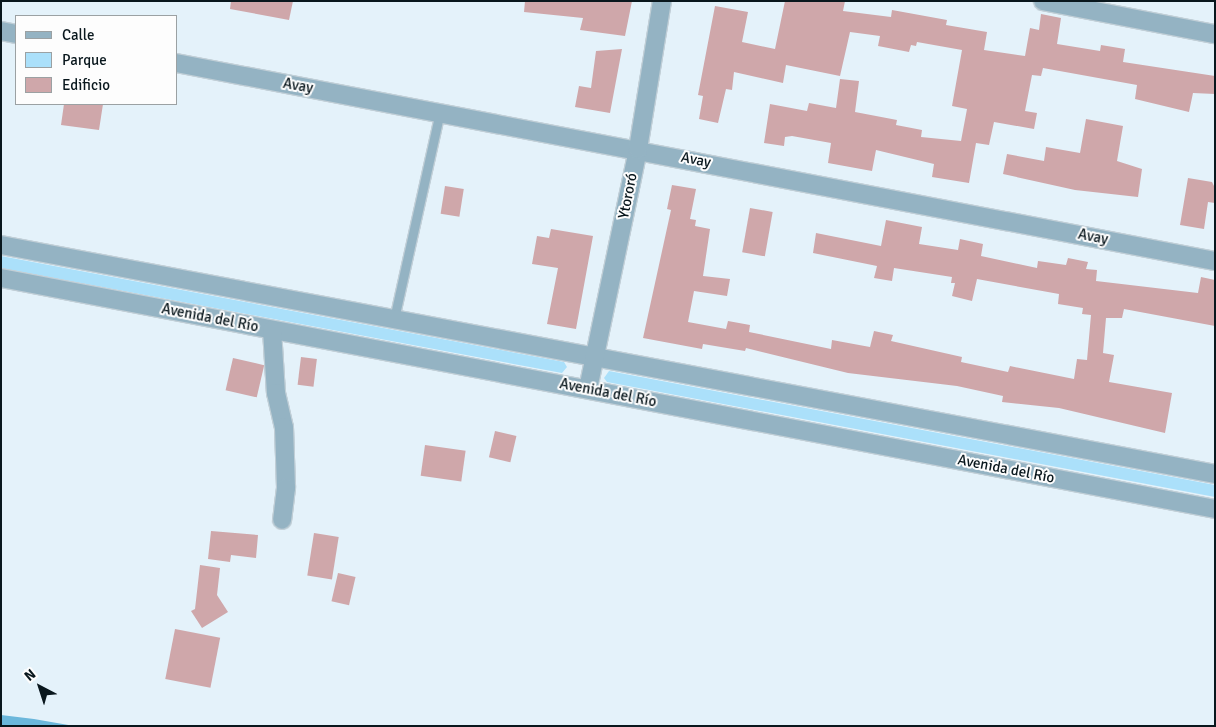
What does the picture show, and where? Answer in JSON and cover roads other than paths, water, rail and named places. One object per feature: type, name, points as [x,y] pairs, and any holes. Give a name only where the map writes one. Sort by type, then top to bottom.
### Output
[{"type":"street","name":"Ytororó","points":[[588,390],[638,149],[662,1]]},
{"type":"street","points":[[1043,1],[1116,8],[1215,34]]},
{"type":"street","points":[[1,31],[15,34]]},
{"type":"street","name":"Avay","points":[[178,64],[638,149],[1215,261]]},
{"type":"street","points":[[1,244],[1215,474]]},
{"type":"street","name":"Avenida del Río","points":[[1,278],[1215,509]]},
{"type":"street","points":[[272,330],[276,392],[284,427],[286,488],[282,520]]},
{"type":"lane","points":[[394,319],[440,112]]}]
